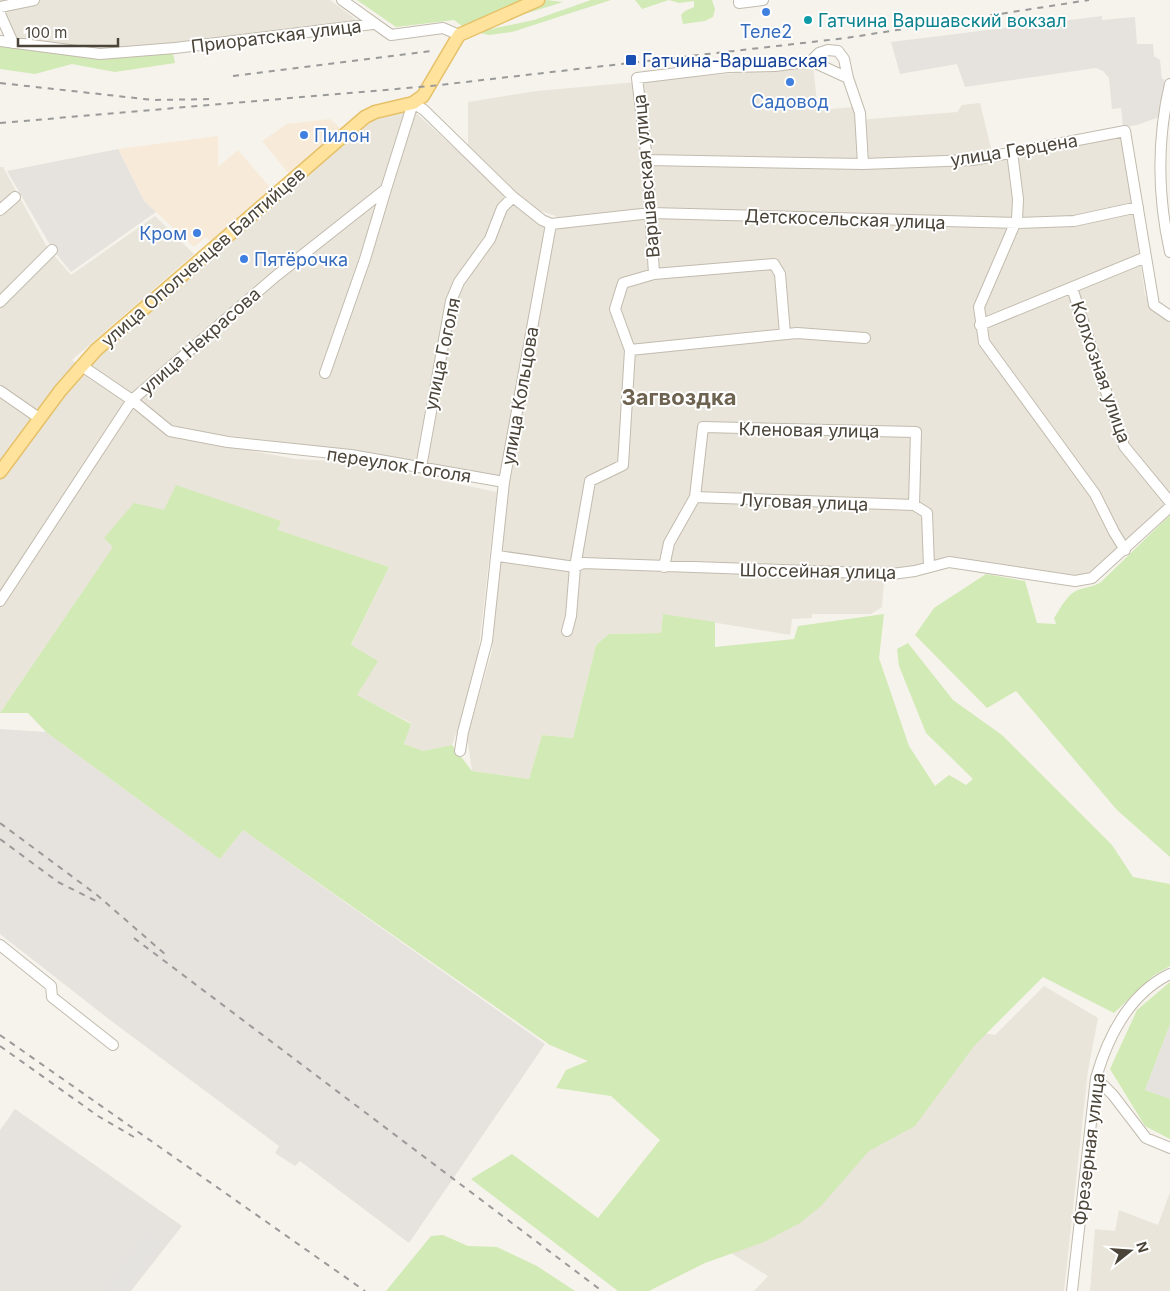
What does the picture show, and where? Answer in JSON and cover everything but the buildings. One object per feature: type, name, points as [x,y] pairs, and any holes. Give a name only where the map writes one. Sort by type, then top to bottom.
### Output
[{"type":"main road","points":[[459,35],[538,0]]},
{"type":"main road","name":"улица Ополченцев Балтийцев","points":[[0,472],[39,418],[96,350],[365,117],[375,112],[413,102],[423,96],[459,35]]},
{"type":"street","points":[[0,7],[34,0]]},
{"type":"street","points":[[342,0],[373,24],[391,35],[443,28],[459,35]]},
{"type":"street","points":[[738,0],[739,3],[763,0]]},
{"type":"street","points":[[0,14],[12,43]]},
{"type":"street","name":"Приоратская улица","points":[[0,41],[100,54],[175,48],[373,24]]},
{"type":"street","points":[[844,73],[810,61],[819,53],[832,50],[842,55],[844,73],[860,113],[863,164]]},
{"type":"street","name":"Варшавская улица","points":[[654,274],[647,160],[637,78],[728,67],[775,66],[810,61]]},
{"type":"street","points":[[1170,84],[1165,108],[1161,173],[1163,211],[1170,252]]},
{"type":"street","points":[[325,373],[365,259],[413,102],[424,110],[513,197],[542,220],[551,224]]},
{"type":"street","name":"улица Герцена","points":[[647,160],[863,164],[973,160],[1126,131],[1154,305],[1170,316]]},
{"type":"street","points":[[1012,152],[1018,199],[1015,223],[979,306],[980,325],[984,342],[1095,494],[1125,550]]},
{"type":"street","name":"улица Некрасова","points":[[0,601],[132,400],[276,276],[386,190]]},
{"type":"street","points":[[0,210],[15,196]]},
{"type":"street","name":"улица Гоголя","points":[[420,468],[451,301],[459,282],[490,239],[502,208],[513,197]]},
{"type":"street","name":"Детскосельская улица","points":[[551,224],[650,213],[1015,223],[1074,221],[1138,207]]},
{"type":"street","name":"улица Кольцова","points":[[460,751],[463,732],[487,641],[498,556],[504,482],[551,224]]},
{"type":"street","points":[[0,302],[52,250]]},
{"type":"street","points":[[980,325],[1146,257]]},
{"type":"street","points":[[567,631],[571,616],[575,567],[590,481],[623,465],[630,350],[615,309],[623,282],[654,274],[774,264],[780,274],[785,334]]},
{"type":"street","name":"Колхозная улица","points":[[1072,288],[1124,446],[1170,502]]},
{"type":"street","points":[[630,350],[785,334],[865,338]]},
{"type":"street","name":"переулок Гоголя","points":[[82,366],[132,400],[170,431],[228,442],[351,455],[504,482]]},
{"type":"street","points":[[0,390],[39,418]]},
{"type":"street","name":"Кленовая улица","points":[[694,497],[703,427],[916,432],[914,505]]},
{"type":"street","points":[[664,567],[669,543],[694,497]]},
{"type":"street","name":"Луговая улица","points":[[694,497],[914,505]]},
{"type":"street","points":[[914,505],[927,512],[929,567]]},
{"type":"street","name":"Шоссейная улица","points":[[498,556],[575,567],[583,563],[892,574],[915,571],[949,562],[1075,581],[1092,578],[1125,550],[1170,507]]},
{"type":"street","points":[[0,945],[51,986],[52,997],[113,1045]]},
{"type":"street","name":"Фрезерная улица","points":[[1072,1291],[1096,1078],[1113,1034],[1124,1014],[1139,995],[1154,982],[1170,974]]},
{"type":"street","points":[[1096,1078],[1113,1095],[1146,1138],[1170,1148]]},
{"type":"shaded area","points":[[0,0],[330,0],[358,21],[263,35],[137,49],[18,42]]},
{"type":"shaded area","points":[[1102,16],[1102,20],[1135,17],[1137,44],[1153,44],[1154,56],[1160,60],[1162,79],[1164,79],[1166,101],[1162,116],[1137,125],[1123,127],[1121,108],[1112,109],[1109,78],[1103,71],[1096,68],[965,87],[957,64],[900,74],[891,42]]},
{"type":"shaded area","points":[[813,66],[818,110],[854,107],[857,120],[957,112],[962,105],[980,103],[994,160],[1122,135],[1145,295],[1152,308],[1170,321],[1170,502],[1090,575],[1080,578],[945,559],[911,568],[885,569],[882,607],[871,614],[812,614],[812,618],[792,619],[790,635],[663,614],[661,633],[609,634],[596,645],[573,738],[542,735],[529,779],[472,771],[467,736],[492,651],[507,489],[556,216],[531,208],[468,148],[468,102],[537,91]]},
{"type":"shaded area","points":[[415,112],[527,215],[547,226],[499,485],[339,449],[180,430],[138,405],[88,366],[163,298],[379,115]]},
{"type":"shaded area","points":[[330,119],[341,129],[289,174],[262,141],[287,124]]},
{"type":"shaded area","points":[[218,136],[218,167],[238,150],[273,191],[213,244],[206,237],[194,247],[144,201],[118,149]]},
{"type":"shaded area","points":[[118,149],[144,201],[156,212],[71,272],[53,250],[7,171]]},
{"type":"shaded area","points":[[0,167],[3,167],[47,247],[71,275],[155,216],[194,254],[72,360],[167,435],[296,459],[352,462],[497,492],[475,680],[452,745],[423,751],[404,744],[411,723],[356,695],[351,646],[389,567],[278,530],[281,521],[164,510],[104,538],[114,547],[0,713]]},
{"type":"shaded area","points":[[0,729],[46,732],[220,859],[243,830],[545,1044],[409,1243],[300,1161],[295,1166],[275,1153],[279,1146],[110,1020],[0,934]]},
{"type":"shaded area","points":[[1044,986],[1098,1018],[1088,1071],[1064,1291],[754,1291],[768,1276],[731,1253],[982,1033],[995,1035]]},
{"type":"shaded area","points":[[1170,1024],[1170,1099],[1145,1090]]},
{"type":"shaded area","points":[[15,1109],[182,1226],[131,1291],[0,1291],[0,1130]]},
{"type":"shaded area","points":[[1170,1192],[1170,1291],[1090,1291],[1095,1229],[1115,1231],[1119,1210],[1158,1225]]},
{"type":"shaded area","points":[[145,1231],[163,1244],[129,1291],[108,1291],[104,1288]]},
{"type":"green space","points":[[357,0],[526,0],[462,26],[454,20],[396,27]]},
{"type":"green space","points":[[546,0],[563,2],[515,17]]},
{"type":"green space","points":[[591,0],[611,0],[512,32],[489,35],[476,32],[534,20]]},
{"type":"green space","points":[[635,0],[669,0],[642,9]]},
{"type":"green space","points":[[669,0],[712,0],[715,9],[713,17],[705,21],[683,24],[681,15],[694,7],[694,1],[679,3]]},
{"type":"green space","points":[[0,45],[173,53],[175,63],[115,72],[72,64],[35,74],[0,69]]},
{"type":"green space","points":[[176,485],[281,521],[278,530],[389,567],[351,645],[378,661],[357,695],[411,724],[404,744],[423,751],[452,745],[472,771],[529,779],[542,735],[573,738],[596,645],[609,634],[661,633],[663,614],[715,622],[715,647],[794,639],[798,626],[884,614],[879,658],[909,746],[935,786],[949,775],[966,785],[973,779],[926,733],[899,666],[897,649],[908,643],[953,700],[1002,735],[1112,845],[1133,877],[1170,884],[1170,966],[1153,976],[1114,1013],[1043,977],[974,1046],[915,1126],[869,1151],[821,1206],[800,1223],[764,1242],[705,1263],[649,1291],[618,1291],[471,1179],[512,1154],[598,1218],[660,1140],[611,1096],[556,1088],[566,1070],[588,1061],[550,1045],[243,830],[220,859],[46,732],[28,713],[0,713],[113,547],[104,538],[134,503],[164,510]]},
{"type":"green space","points":[[1170,515],[1170,857],[1117,810],[1016,691],[987,708],[915,635],[934,608],[986,574],[1025,581],[1037,623],[1056,624],[1054,618],[1070,595],[1078,590],[1101,582]]},
{"type":"green space","points":[[1170,982],[1170,1024],[1145,1090],[1170,1099],[1170,1139],[1145,1126],[1110,1069],[1137,1010]]},
{"type":"green space","points":[[443,1235],[468,1246],[497,1247],[537,1266],[575,1291],[386,1291],[431,1236]]},
{"type":"railway","points":[[0,123],[431,86],[846,38],[1089,0]]},
{"type":"railway","points":[[233,76],[432,51]]},
{"type":"railway","points":[[0,83],[153,100],[215,99]]},
{"type":"railway","points":[[0,823],[97,895],[166,955]]},
{"type":"railway","points":[[0,839],[58,882],[96,901]]},
{"type":"railway","points":[[134,938],[602,1291]]},
{"type":"railway","points":[[0,1035],[365,1291]]},
{"type":"railway","points":[[0,1046],[98,1116],[139,1140]]},
{"type":"place","name":"Теле2","points":[[766,12]]},
{"type":"place","name":"Гатчина Варшавский вокзал","points":[[808,20]]},
{"type":"place","name":"Гатчина-Варшавская","points":[[631,60]]},
{"type":"place","name":"Садовод","points":[[790,82]]},
{"type":"place","name":"Пилон","points":[[304,135]]},
{"type":"place","name":"Кром","points":[[197,233]]},
{"type":"place","name":"Пятёрочка","points":[[244,259]]},
{"type":"district","name":"Загвоздка","points":[[679,397]]}]
